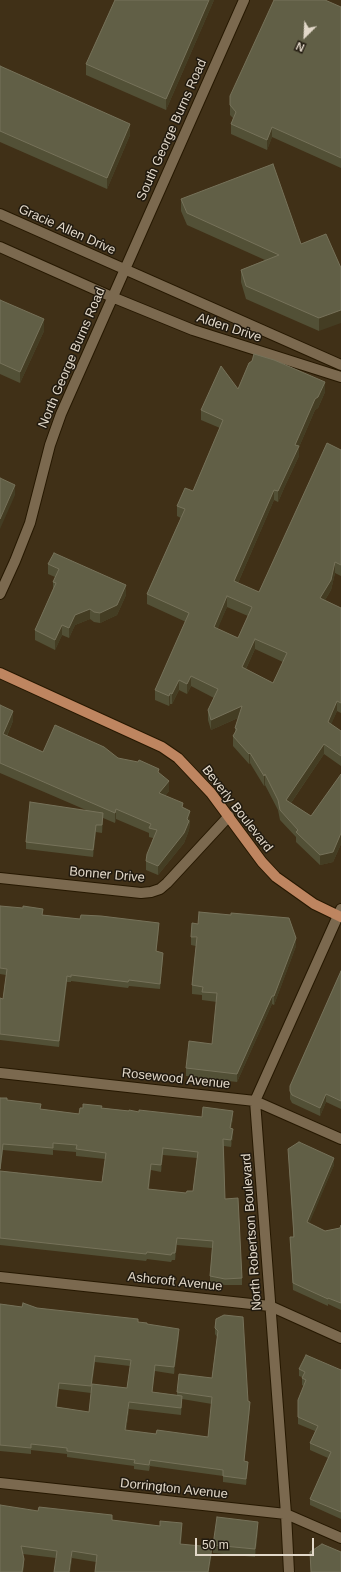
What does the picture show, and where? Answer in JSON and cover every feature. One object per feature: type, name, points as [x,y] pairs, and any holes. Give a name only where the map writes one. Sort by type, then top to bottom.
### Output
[{"type":"main road","name":"Beverly Boulevard","points":[[0,673],[162,747],[178,758],[198,778],[229,816],[262,862],[276,877],[314,904],[340,914]]},
{"type":"street","name":"South George Burns Road","points":[[124,270],[244,0]]},
{"type":"street","name":"Gracie Allen Drive","points":[[0,214],[124,270]]},
{"type":"street","points":[[0,247],[112,297]]},
{"type":"street","name":"North George Burns Road","points":[[0,594],[16,562],[30,523],[50,445],[61,414],[124,270]]},
{"type":"street","name":"Alden Drive","points":[[124,270],[341,365]]},
{"type":"street","name":"Alden Drive","points":[[112,297],[193,330],[341,377]]},
{"type":"street","name":"Bonner Drive","points":[[0,878],[141,893],[151,892],[160,889],[167,883],[229,816]]},
{"type":"street","name":"North Robertson Boulevard","points":[[289,1572],[255,1101],[340,914]]},
{"type":"street","name":"Rosewood Avenue","points":[[0,1073],[255,1101],[341,1139]]},
{"type":"street","name":"Ashcroft Avenue","points":[[0,1277],[270,1306],[341,1338]]},
{"type":"street","name":"Dorrington Avenue","points":[[0,1483],[286,1514],[341,1538]]},
{"type":"building","points":[[115,0],[209,0],[166,99],[86,64]]},
{"type":"building","points":[[274,0],[325,0],[341,7],[341,158],[272,127],[267,140],[231,124],[236,112],[230,105],[230,96]]},
{"type":"building","points":[[0,66],[130,124],[107,178],[0,131]]},
{"type":"building","points":[[273,164],[301,244],[326,234],[341,268],[341,310],[319,318],[246,286],[241,270],[279,255],[187,213],[181,199]]},
{"type":"building","points":[[0,300],[44,319],[20,372],[0,363]]},
{"type":"building","points":[[254,354],[274,360],[325,382],[318,397],[315,399],[295,445],[299,446],[278,491],[274,490],[234,581],[259,592],[327,443],[341,450],[341,565],[335,562],[331,580],[320,598],[341,608],[341,703],[337,701],[328,722],[341,731],[341,756],[324,744],[286,800],[311,816],[341,774],[341,833],[333,852],[320,855],[296,832],[298,830],[280,810],[278,800],[265,774],[264,776],[250,753],[249,754],[233,736],[237,729],[235,728],[242,706],[211,720],[208,710],[218,689],[191,676],[187,684],[179,680],[172,694],[170,693],[169,696],[155,690],[189,613],[147,594],[185,509],[177,506],[185,488],[193,491],[223,420],[201,410],[221,366],[238,389],[249,363],[252,361]],"holes":[[[227,596],[252,607],[238,638],[214,627]],[[255,639],[287,653],[273,683],[242,667]]]},
{"type":"building","points":[[0,478],[15,485],[0,519]]},
{"type":"building","points":[[54,553],[126,585],[117,605],[100,613],[94,612],[90,609],[75,615],[69,628],[62,625],[55,640],[35,630],[56,583],[53,582],[59,569],[48,564]]},
{"type":"building","points":[[0,705],[13,711],[3,734],[43,752],[55,725],[104,747],[118,758],[138,762],[139,760],[159,769],[158,772],[169,781],[159,793],[183,803],[182,807],[190,811],[187,819],[189,821],[184,833],[158,866],[146,861],[147,854],[157,830],[149,828],[151,824],[116,809],[115,813],[0,763]]},
{"type":"building","points":[[30,802],[103,813],[102,825],[96,825],[93,850],[26,842]]},
{"type":"building","points":[[0,906],[23,908],[23,906],[43,909],[42,915],[80,919],[81,915],[101,916],[159,923],[156,951],[163,953],[160,984],[129,980],[128,982],[71,975],[71,977],[67,976],[59,1041],[0,1034],[0,998],[3,999],[7,969],[0,968]]},
{"type":"building","points":[[199,912],[289,918],[296,938],[274,996],[272,996],[237,1074],[186,1068],[189,1041],[212,1044],[217,993],[202,992],[203,987],[192,985],[197,937],[191,937],[192,923],[198,924]]},
{"type":"building","points":[[341,971],[341,1101],[326,1094],[320,1108],[292,1095],[290,1086]]},
{"type":"building","points":[[0,1098],[41,1104],[40,1109],[79,1114],[80,1108],[83,1108],[83,1104],[102,1106],[101,1108],[139,1112],[139,1110],[202,1117],[203,1107],[233,1111],[230,1128],[233,1129],[231,1140],[223,1139],[225,1199],[238,1198],[242,1278],[225,1279],[210,1276],[213,1241],[177,1238],[175,1253],[172,1253],[171,1255],[147,1252],[146,1254],[0,1238],[0,1171],[102,1182],[106,1153],[76,1149],[77,1145],[53,1143],[53,1148],[3,1144],[0,1169]],"holes":[[[163,1148],[198,1152],[193,1191],[187,1191],[186,1193],[148,1189],[151,1164],[161,1165]]]},
{"type":"building","points":[[299,1142],[334,1158],[307,1222],[325,1231],[340,1228],[341,1225],[341,1303],[328,1299],[293,1283],[290,1237],[294,1237],[288,1149]]},
{"type":"building","points":[[23,1303],[37,1308],[138,1319],[138,1322],[179,1329],[174,1367],[155,1365],[152,1392],[182,1396],[181,1408],[129,1402],[125,1430],[156,1434],[157,1430],[208,1437],[212,1397],[177,1392],[179,1374],[212,1378],[218,1331],[215,1328],[216,1319],[224,1315],[243,1317],[248,1401],[250,1402],[244,1461],[248,1462],[246,1479],[223,1476],[223,1470],[150,1460],[149,1465],[134,1463],[135,1460],[67,1451],[67,1448],[31,1444],[31,1448],[0,1445],[0,1304],[22,1307]],"holes":[[[95,1356],[131,1360],[127,1388],[92,1384],[89,1412],[56,1407],[59,1383],[91,1386]]]},
{"type":"building","points":[[306,1355],[341,1370],[341,1512],[310,1499],[331,1452],[310,1443],[318,1426],[298,1417],[298,1400],[306,1380],[302,1378],[305,1372],[299,1369]]},
{"type":"building","points":[[0,1505],[38,1511],[39,1507],[112,1515],[112,1520],[160,1526],[160,1521],[182,1523],[180,1544],[212,1547],[208,1572],[95,1572],[97,1555],[72,1551],[69,1572],[54,1572],[57,1551],[21,1546],[24,1559],[22,1572],[0,1572]]},
{"type":"building","points":[[217,1517],[258,1522],[255,1549],[213,1545]]},
{"type":"building","points":[[322,1544],[341,1552],[341,1572],[311,1572],[310,1552]]}]
